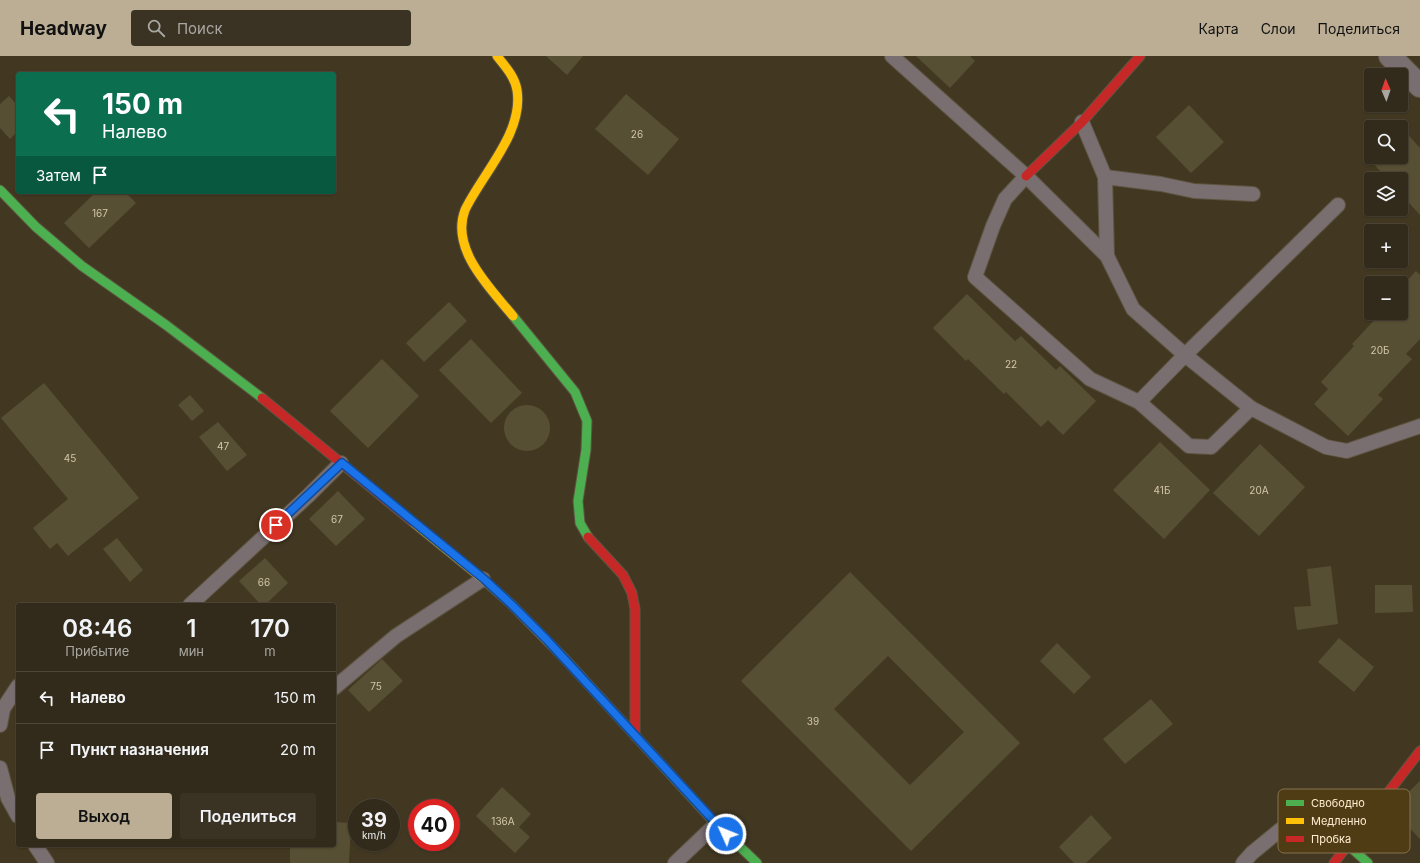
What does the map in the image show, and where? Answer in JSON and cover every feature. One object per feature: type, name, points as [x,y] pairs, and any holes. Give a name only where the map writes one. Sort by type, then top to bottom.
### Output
[{"type":"street","points":[[497,56],[512,76],[517,90],[517,108],[513,122],[498,155],[465,208],[460,226],[465,248],[477,271],[575,392],[587,421],[586,450],[578,501],[580,523],[589,539],[623,575],[632,593],[635,609],[634,736]]},
{"type":"street","points":[[1026,176],[1082,122],[1140,56]]},
{"type":"street","points":[[1390,56],[1420,86]]},
{"type":"street","points":[[0,190],[36,227],[82,266],[166,325],[249,388],[484,579],[547,640],[716,824],[757,863]]},
{"type":"street","points":[[1391,789],[1420,751]]},
{"type":"street","points":[[1334,863],[1342,853]]},
{"type":"street","points":[[1357,853],[1368,863]]},
{"type":"lane","points":[[892,56],[1026,176],[1107,256],[1133,309],[1185,355],[1252,408],[1326,447],[1347,451],[1420,426]]},
{"type":"lane","points":[[1082,122],[1105,176],[1107,256]]},
{"type":"lane","points":[[1026,176],[1005,200],[975,277],[1090,378],[1139,402],[1189,446],[1211,447],[1252,408]]},
{"type":"lane","points":[[1105,176],[1161,184],[1194,191],[1253,194]]},
{"type":"lane","points":[[1139,402],[1338,205]]},
{"type":"lane","points":[[192,603],[342,463]]},
{"type":"lane","points":[[336,686],[396,636],[484,579]]},
{"type":"lane","points":[[0,725],[3,709],[16,689]]},
{"type":"lane","points":[[0,768],[8,798],[16,812]]},
{"type":"lane","points":[[675,863],[716,824]]},
{"type":"lane","points":[[1243,863],[1252,853],[1278,832]]},
{"type":"lane","points":[[36,847],[47,863]]},
{"type":"building","points":[[546,56],[583,56],[567,75]]},
{"type":"building","points":[[916,56],[970,56],[975,61],[950,88]]},
{"type":"building","points":[[626,94],[679,139],[648,175],[595,129]]},
{"type":"building","points":[[9,96],[16,104],[16,133],[10,139],[0,128],[0,104]]},
{"type":"building","points":[[1189,105],[1224,142],[1191,173],[1156,137]]},
{"type":"building","points":[[1408,135],[1420,148],[1420,215],[1408,202],[1408,172],[1381,172],[1374,164],[1408,164]]},
{"type":"building","points":[[94,194],[127,194],[136,203],[89,248],[64,223]]},
{"type":"building","points":[[1416,271],[1420,275],[1420,339],[1406,354],[1412,359],[1378,395],[1383,399],[1348,436],[1314,404],[1328,389],[1321,382],[1354,346],[1352,344],[1374,320],[1408,320],[1408,280]]},
{"type":"building","points":[[967,294],[1015,341],[1021,336],[1056,370],[1060,366],[1096,401],[1063,435],[1048,420],[1041,427],[1006,392],[1004,394],[968,359],[966,361],[933,328]]},
{"type":"building","points":[[449,302],[467,321],[424,362],[406,343]]},
{"type":"building","points":[[471,339],[522,393],[491,423],[439,370]]},
{"type":"building","points":[[382,359],[419,396],[368,448],[330,411]]},
{"type":"building","points":[[44,383],[139,498],[68,556],[57,543],[50,549],[33,528],[68,499],[1,418]]},
{"type":"building","points":[[190,395],[204,411],[192,421],[178,405]]},
{"type":"building","points":[[523,405],[531,405],[540,409],[546,415],[550,428],[546,441],[540,447],[531,451],[523,451],[514,447],[508,441],[504,432],[504,424],[508,415],[514,409]]},
{"type":"building","points":[[218,422],[247,455],[227,471],[199,437]]},
{"type":"building","points":[[1160,442],[1210,490],[1164,539],[1113,490]]},
{"type":"building","points":[[1260,444],[1305,487],[1259,536],[1213,493]]},
{"type":"building","points":[[338,491],[365,519],[336,546],[309,519]]},
{"type":"building","points":[[117,538],[143,570],[130,582],[103,549]]},
{"type":"building","points":[[265,558],[288,583],[267,603],[259,603],[239,581]]},
{"type":"building","points":[[1331,566],[1338,624],[1297,630],[1294,607],[1311,606],[1307,569]]},
{"type":"building","points":[[850,572],[1020,743],[911,851],[741,681]],"holes":[[[888,656],[964,732],[910,785],[834,709]]]},
{"type":"building","points":[[1375,585],[1412,585],[1413,612],[1375,613]]},
{"type":"building","points":[[1339,638],[1374,667],[1354,692],[1318,662]]},
{"type":"building","points":[[1057,643],[1091,677],[1074,694],[1040,661]]},
{"type":"building","points":[[382,659],[403,681],[369,712],[348,690]]},
{"type":"building","points":[[1151,699],[1173,724],[1125,764],[1103,739]]},
{"type":"building","points":[[1420,781],[1420,839],[1410,829],[1410,791]]},
{"type":"building","points":[[502,787],[531,814],[519,827],[530,837],[515,853],[476,816]]},
{"type":"building","points":[[1091,815],[1112,838],[1086,863],[1074,863],[1059,847]]},
{"type":"building","points":[[336,822],[348,823],[349,863],[290,863],[290,847],[336,847]]},
{"type":"traffic: fast","points":[[0,190],[36,227],[82,266],[166,325],[262,398]]},
{"type":"traffic: fast","points":[[513,316],[575,392],[587,421],[586,450],[578,501],[580,523],[588,537]]},
{"type":"traffic: fast","points":[[564,658],[716,824],[757,863]]},
{"type":"traffic: fast","points":[[1357,853],[1368,863]]},
{"type":"traffic: slow","points":[[497,56],[509,72],[516,85],[517,106],[514,122],[500,153],[472,196],[465,210],[462,225],[463,239],[475,267],[513,316]]},
{"type":"traffic: slow","points":[[413,522],[483,579],[511,604],[564,658]]},
{"type":"traffic: jam","points":[[1026,176],[1082,122],[1140,56]]},
{"type":"traffic: jam","points":[[262,398],[413,522]]},
{"type":"traffic: jam","points":[[588,537],[623,575],[632,593],[635,609],[635,736]]},
{"type":"traffic: jam","points":[[1391,789],[1420,751]]},
{"type":"traffic: jam","points":[[1334,863],[1342,853]]},
{"type":"route","points":[[276,525],[342,463],[484,579],[511,604],[547,640],[726,834]]}]
